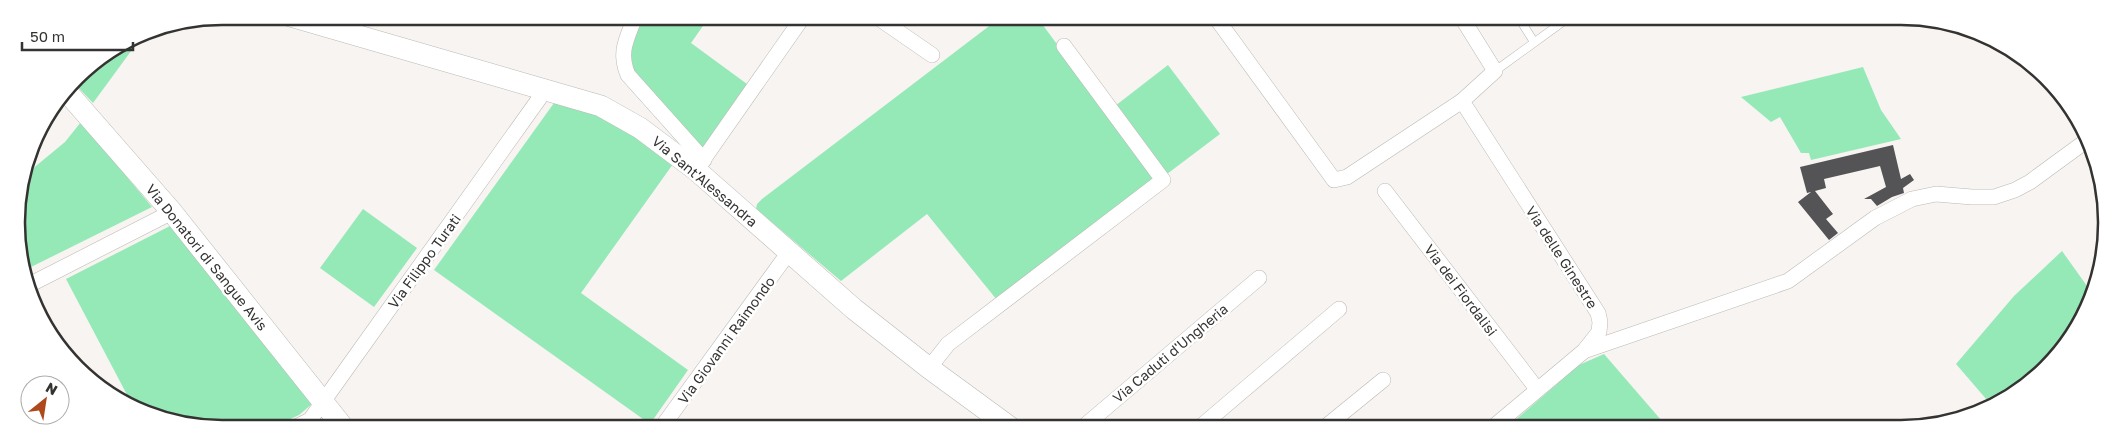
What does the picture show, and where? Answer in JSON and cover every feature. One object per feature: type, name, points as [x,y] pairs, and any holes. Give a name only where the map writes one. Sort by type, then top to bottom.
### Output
[{"type":"street","name":"Via Sant'Alessandra","points":[[322,25],[601,106],[640,128],[700,165],[789,252],[854,309],[999,420]]},
{"type":"street","points":[[632,25],[622,52],[623,63],[628,75],[700,165],[795,25]]},
{"type":"street","points":[[889,25],[932,55]]},
{"type":"street","points":[[1221,25],[1334,180],[1347,177],[1462,101],[1495,71],[1466,25]]},
{"type":"street","points":[[929,368],[948,344],[1163,180],[1064,46]]},
{"type":"street","name":"Via Filippo Turati","points":[[310,420],[546,89]]},
{"type":"street","name":"Via Donatori di Sangue Avis","points":[[71,96],[172,212],[338,420]]},
{"type":"street","name":"Via delle Ginestre","points":[[1462,101],[1598,313],[1600,322],[1600,332],[1584,351],[1501,420]]},
{"type":"street","points":[[1584,351],[1788,281],[1875,218],[1912,199],[1936,194],[1994,197],[2015,190],[2030,182],[2082,144]]},
{"type":"street","name":"Via dei Fiordalisi","points":[[1385,191],[1537,389]]},
{"type":"street","points":[[34,282],[172,212]]},
{"type":"street","name":"Via Giovanni Raimondo","points":[[667,420],[789,252]]},
{"type":"street","name":"Via Caduti d'Ungheria","points":[[1091,420],[1259,278]]},
{"type":"street","points":[[1208,420],[1339,310]]},
{"type":"street","points":[[1334,420],[1383,380]]},
{"type":"lane","points":[[1523,25],[1534,42]]},
{"type":"lane","points":[[1495,71],[1558,25]]},
{"type":"green space","points":[[639,25],[704,25],[691,43],[747,84],[701,150],[632,70],[630,56]]},
{"type":"green space","points":[[990,25],[1043,25],[1155,178],[997,300],[927,214],[841,281],[756,209],[757,204]]},
{"type":"green space","points":[[136,45],[93,103],[78,88],[102,66]]},
{"type":"green space","points":[[1168,65],[1220,134],[1167,174],[1115,106]]},
{"type":"green space","points":[[1863,67],[1881,110],[1901,139],[1811,160],[1809,153],[1801,153],[1780,117],[1771,122],[1741,97]]},
{"type":"green space","points":[[554,103],[595,114],[625,128],[673,164],[581,293],[688,370],[653,420],[644,420],[434,270]]},
{"type":"green space","points":[[81,122],[152,207],[30,267],[25,235],[25,210],[33,169],[65,142]]},
{"type":"green space","points":[[363,209],[417,248],[374,307],[320,268]]},
{"type":"green space","points":[[172,225],[312,404],[299,415],[288,420],[210,420],[159,410],[135,400],[128,396],[66,279]]},
{"type":"green space","points":[[2062,251],[2088,287],[2072,321],[2049,353],[2021,379],[1987,400],[1956,364],[2014,296]]},
{"type":"green space","points":[[1604,354],[1661,420],[1515,420],[1579,365]]},
{"type":"building","points":[[1893,145],[1901,179],[1910,174],[1914,180],[1903,188],[1904,193],[1892,197],[1877,206],[1871,199],[1864,199],[1886,187],[1880,166],[1824,179],[1826,188],[1815,191],[1833,214],[1826,219],[1838,233],[1829,240],[1798,202],[1811,192],[1807,193],[1800,167]]}]
